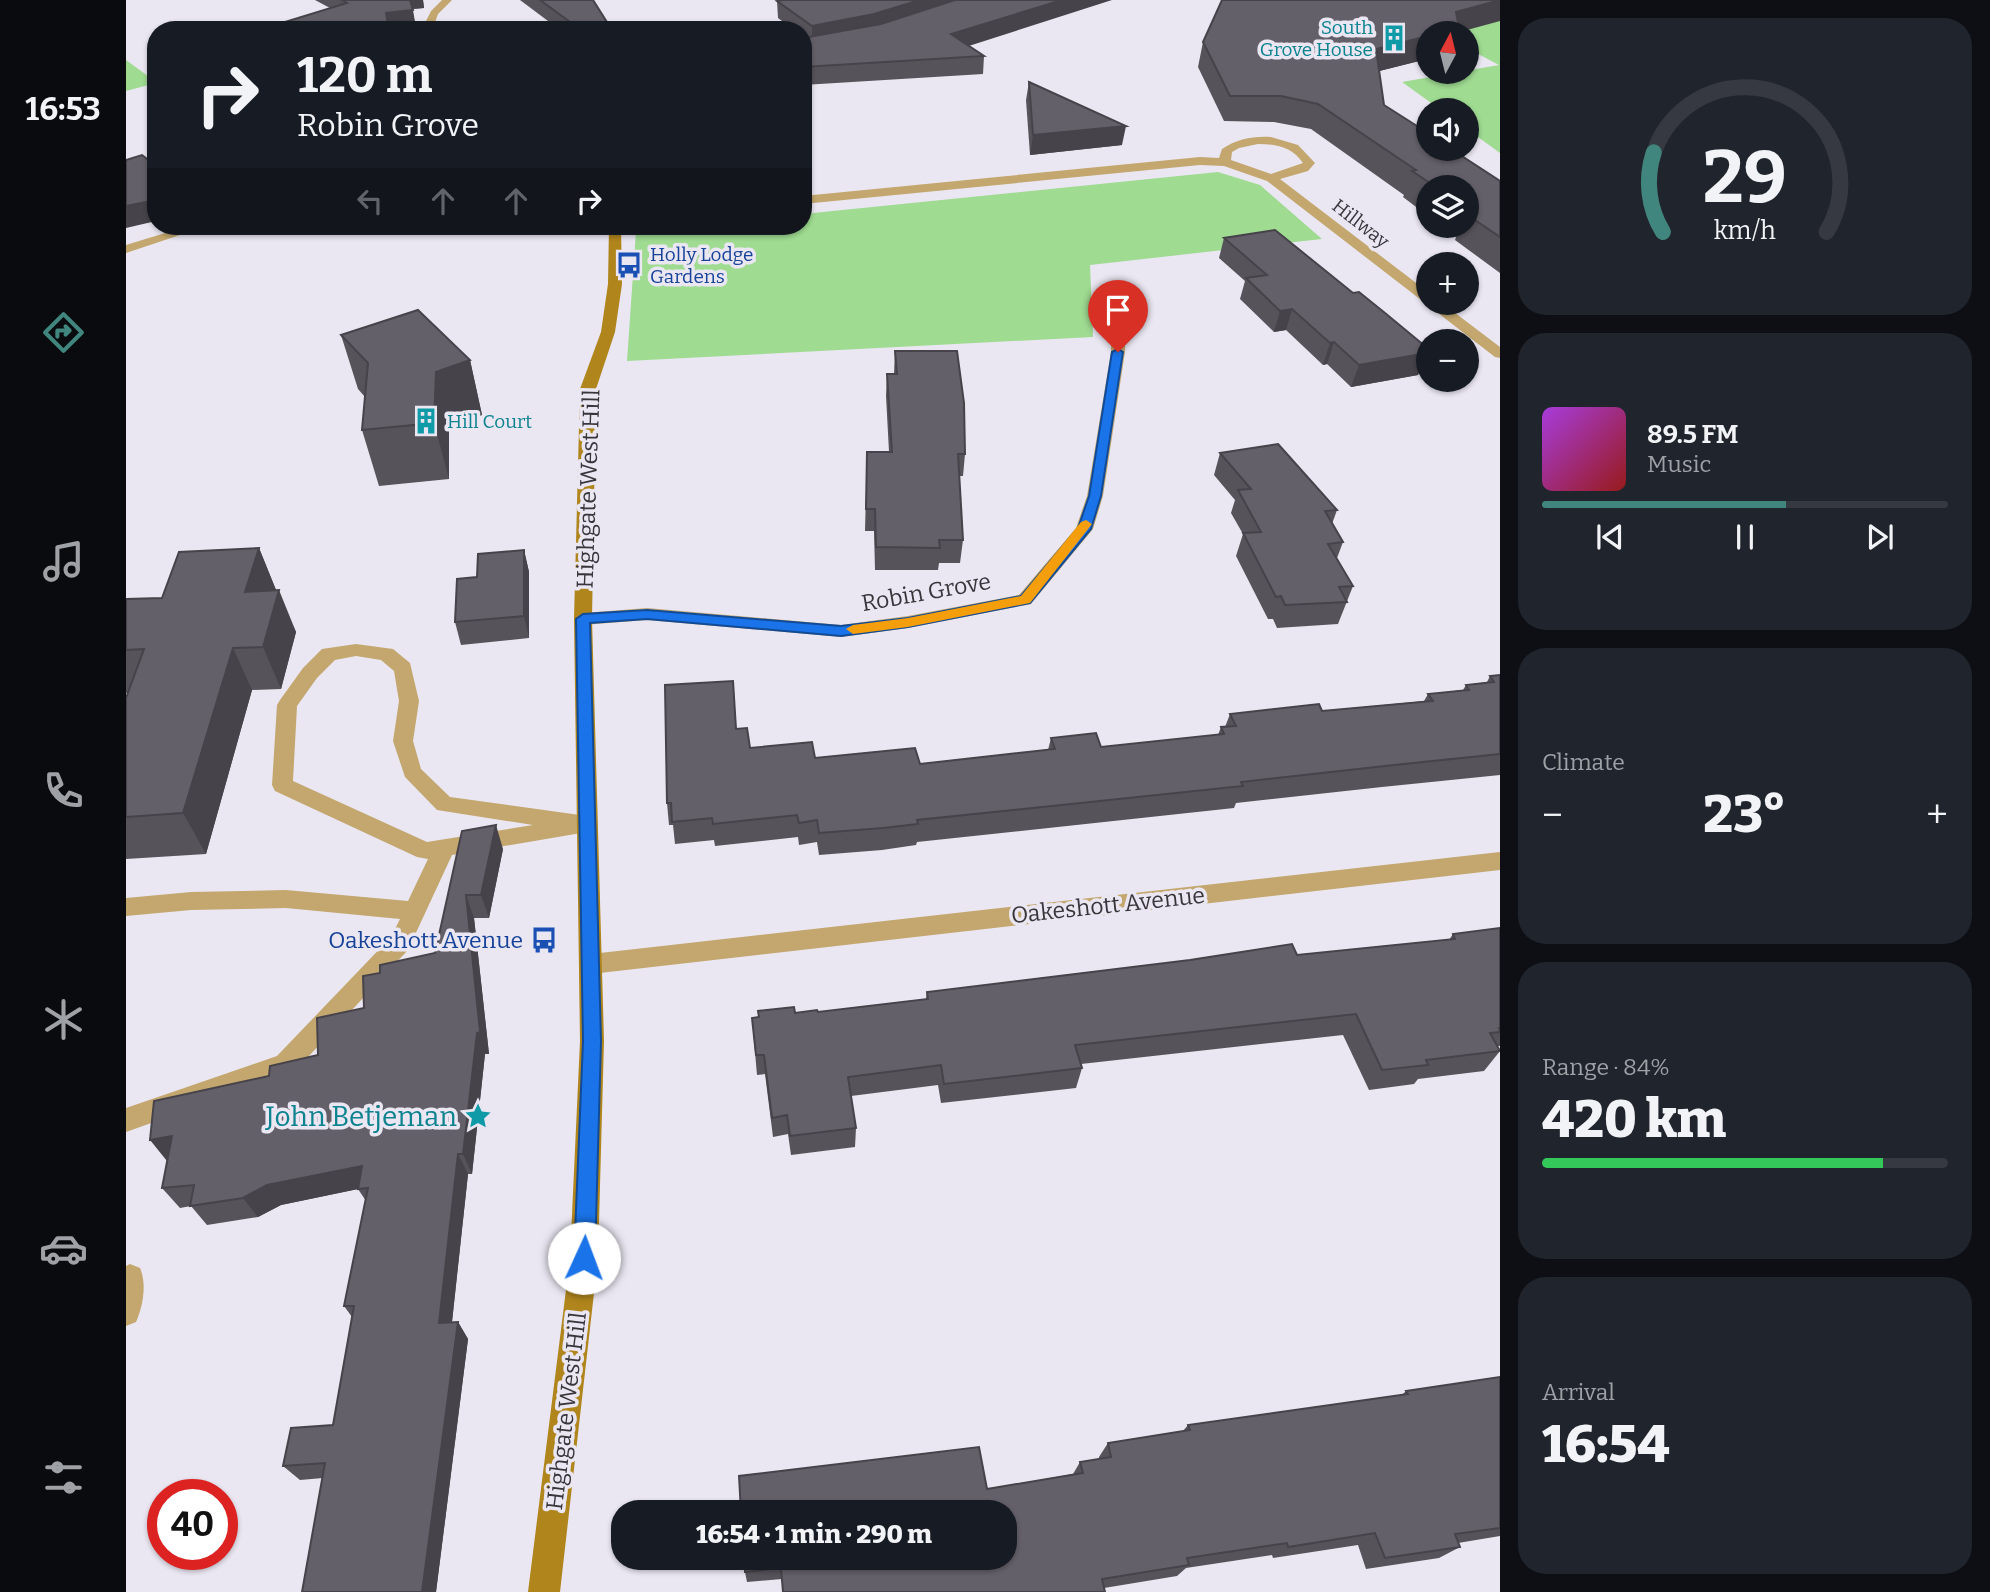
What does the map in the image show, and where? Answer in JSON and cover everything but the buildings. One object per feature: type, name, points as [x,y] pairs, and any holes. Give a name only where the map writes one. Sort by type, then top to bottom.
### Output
[{"type":"street","points":[[431,21],[434,13],[447,0]]},
{"type":"street","points":[[812,199],[1200,161],[1225,162],[1271,178],[1304,168],[1310,163],[1306,156],[1282,143],[1245,142],[1226,150],[1225,162]]},
{"type":"street","name":"Hillway","points":[[1271,178],[1416,290]]},
{"type":"street","points":[[126,249],[172,235]]},
{"type":"street","name":"Highgate West Hill","points":[[544,1592],[584,1258],[592,1041],[583,619],[588,388],[608,332],[615,284],[615,235]]},
{"type":"street","points":[[1449,315],[1500,354]]},
{"type":"street","name":"Robin Grove","points":[[583,619],[647,614],[841,631],[908,622],[1025,600],[1084,529],[1095,496],[1118,352],[1118,330]]},
{"type":"street","points":[[356,650],[386,654],[403,668],[410,701],[402,741],[412,772],[444,804],[587,824],[425,851],[282,785],[287,705],[310,673],[330,654],[356,650]]},
{"type":"street","points":[[126,1120],[285,1063],[400,943],[443,850]]},
{"type":"street","name":"Oakeshott Avenue","points":[[591,964],[1500,860]]},
{"type":"street","points":[[126,907],[191,901],[286,899],[415,911]]},
{"type":"street","points":[[126,1312],[130,1278]]},
{"type":"green space","points":[[1500,6],[1500,153],[1479,138],[1479,98],[1424,98],[1402,82],[1416,80],[1416,84],[1479,84],[1479,69],[1499,65],[1479,54],[1479,21],[1464,21]]},
{"type":"green space","points":[[126,60],[147,75],[147,85],[126,91]]},
{"type":"green space","points":[[1218,172],[1260,185],[1322,239],[1090,265],[1093,337],[627,361],[636,235],[812,235],[812,213]]},
{"type":"slow traffic","points":[[853,629],[908,622],[1025,600],[1086,524]]},
{"type":"place","name":"South Grove House","points":[[1394,38]]},
{"type":"place","name":"Holly Lodge Gardens","points":[[629,265]]},
{"type":"place","name":"Hill Court","points":[[426,421]]},
{"type":"place","name":"Oakeshott Avenue","points":[[544,940]]},
{"type":"place","name":"John Betjeman","points":[[478,1116]]},
{"type":"route","points":[[584,1258],[592,1041],[583,619],[647,614],[841,631],[908,622],[1025,600],[1084,529],[1095,496],[1118,352]]}]
